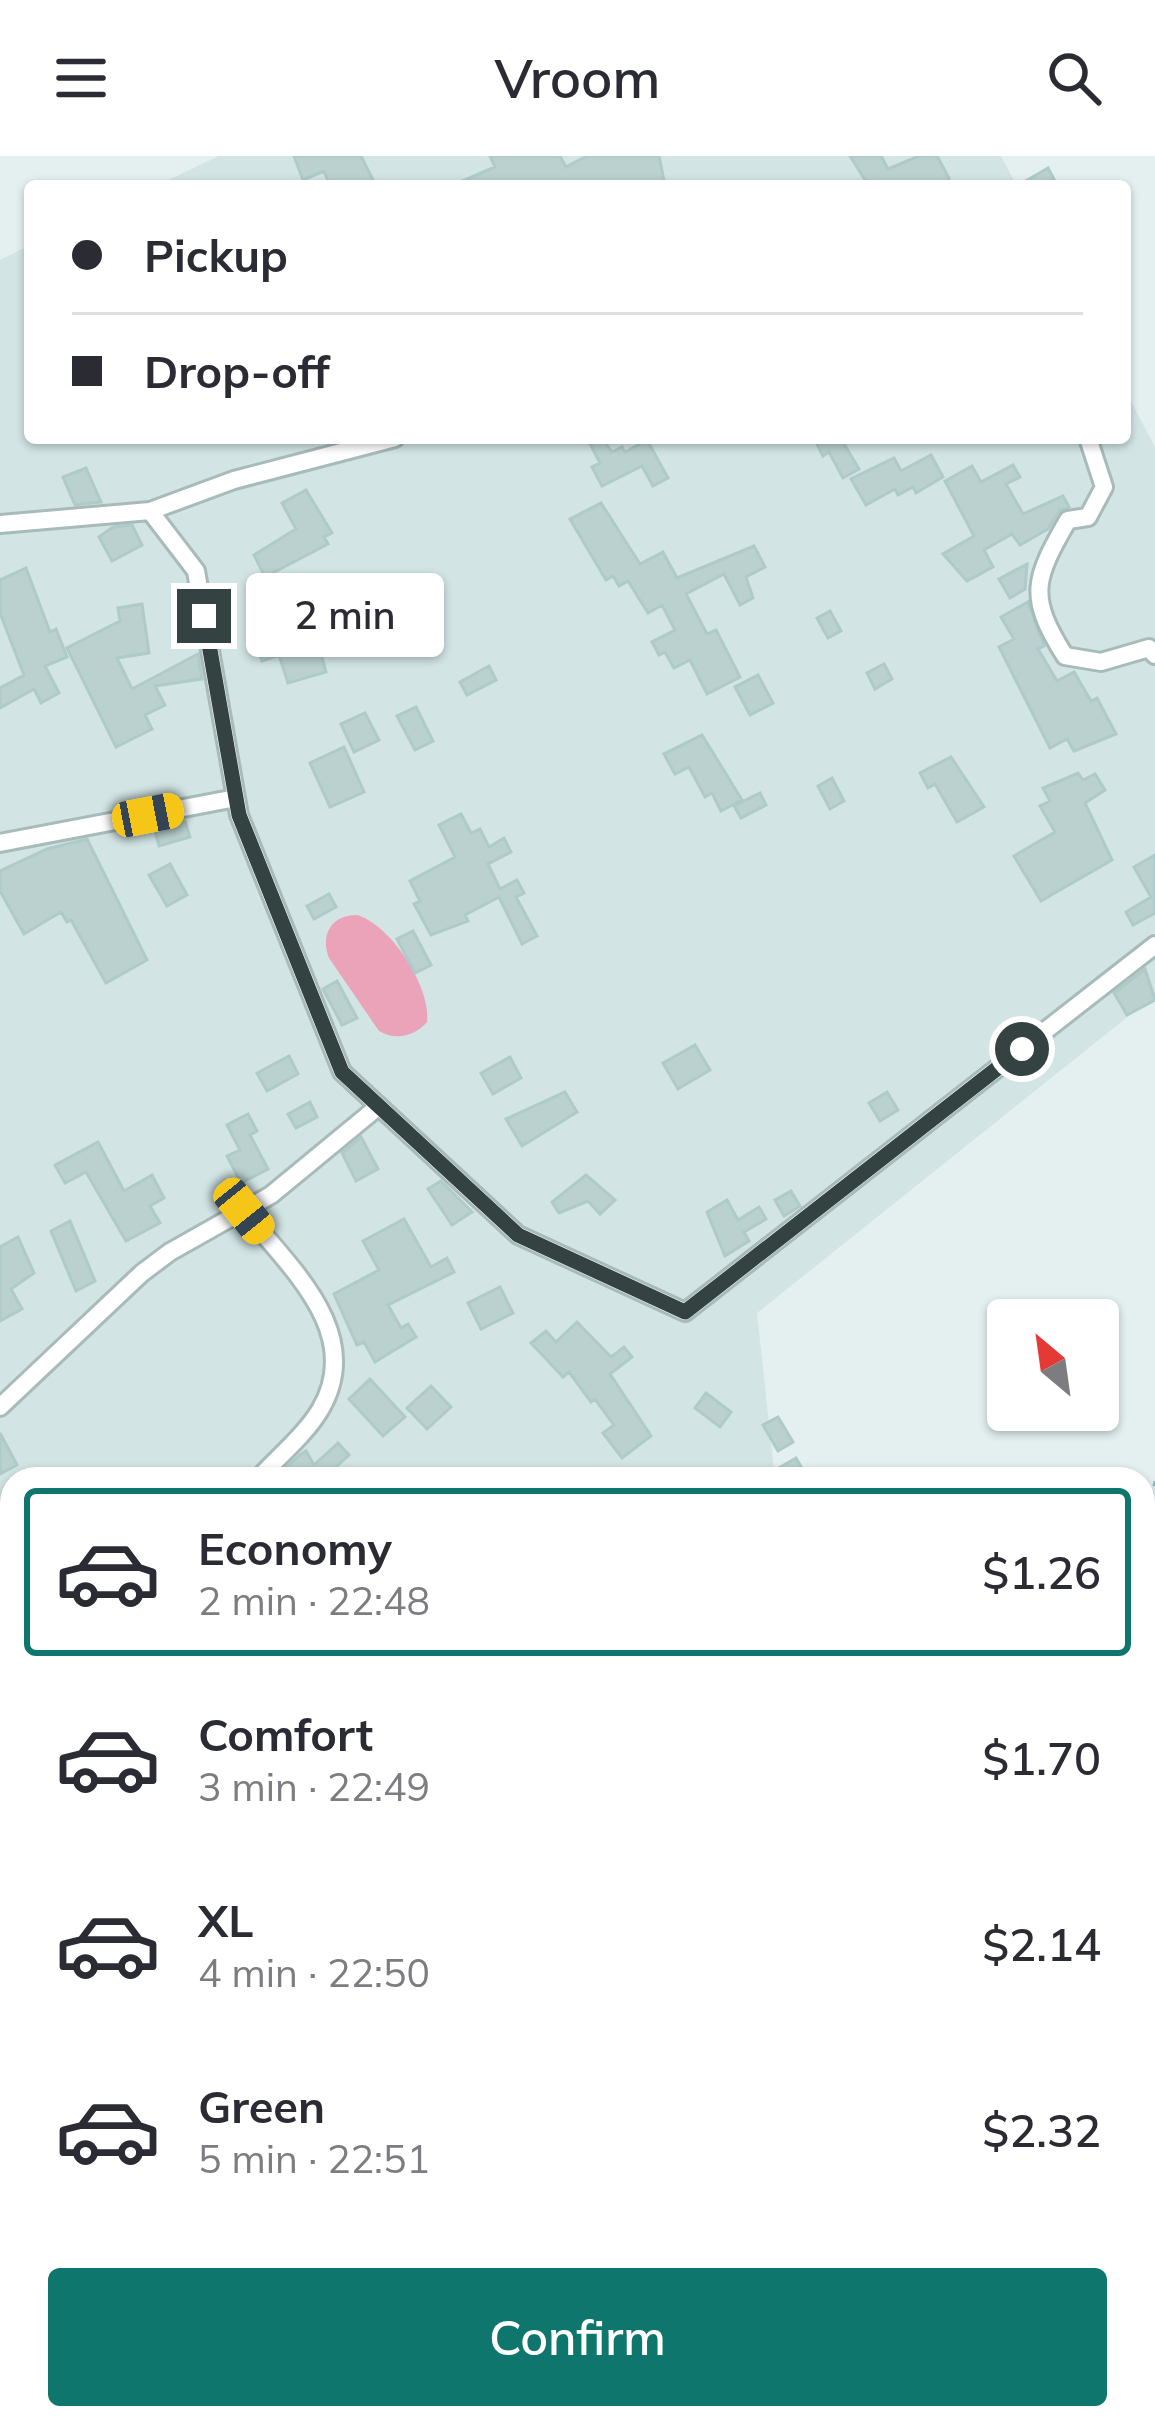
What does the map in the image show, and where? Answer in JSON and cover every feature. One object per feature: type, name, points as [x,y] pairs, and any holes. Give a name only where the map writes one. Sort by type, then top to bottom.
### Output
[{"type":"street","points":[[0,524],[150,512],[234,480],[372,444]]},
{"type":"street","points":[[1090,444],[1104,487],[1088,517],[1068,520],[1040,568],[1036,598],[1065,656],[1101,662],[1149,648],[1155,655]]},
{"type":"street","points":[[150,512],[196,571],[236,798],[342,1072],[518,1235],[685,1312],[1155,945]]},
{"type":"street","points":[[0,843],[236,798]]},
{"type":"street","points":[[0,1407],[142,1273],[244,1211],[379,1106]]},
{"type":"street","points":[[244,1211],[325,1312],[336,1363],[320,1410],[269,1467]]},
{"type":"shaded area","points":[[219,156],[1001,156],[1014,180],[169,180]]},
{"type":"shaded area","points":[[24,248],[24,444],[1131,444],[1131,401],[1155,447],[1155,995],[757,1313],[774,1467],[0,1467],[0,260]]},
{"type":"shaded area","points":[[357,915],[383,931],[416,975],[427,1022],[411,1034],[392,1036],[379,1031],[329,958],[330,928],[340,918]]},
{"type":"building","points":[[294,156],[361,156],[373,180],[328,180],[324,171],[303,180]]},
{"type":"building","points":[[490,156],[560,156],[566,167],[587,156],[659,156],[664,180],[465,180],[495,167]]},
{"type":"building","points":[[850,156],[881,156],[888,169],[919,156],[937,156],[949,178],[948,180],[865,180]]},
{"type":"building","points":[[1048,168],[1054,180],[1027,180]]},
{"type":"building","points":[[590,444],[606,444],[612,452],[622,447],[625,452],[649,444],[668,478],[653,486],[642,466],[602,486],[592,467],[600,463]]},
{"type":"building","points":[[817,444],[844,444],[859,469],[843,478],[829,452],[823,456]]},
{"type":"building","points":[[931,455],[943,477],[916,493],[913,487],[898,495],[895,489],[866,505],[851,479],[894,458],[901,471]]},
{"type":"building","points":[[1013,465],[1020,477],[1006,484],[1023,514],[1063,496],[1069,507],[1060,510],[1048,529],[1020,545],[1012,534],[984,550],[993,567],[967,581],[943,554],[974,536],[945,481],[972,466],[981,482]]},
{"type":"building","points":[[86,468],[101,502],[75,505],[63,477]]},
{"type":"building","points":[[306,490],[332,533],[324,537],[328,544],[265,577],[254,555],[296,529],[282,503]]},
{"type":"building","points":[[601,503],[640,564],[663,552],[677,578],[754,546],[765,567],[746,577],[753,598],[740,605],[724,574],[686,594],[707,634],[716,630],[740,677],[707,694],[690,660],[674,668],[665,652],[659,655],[652,642],[675,630],[662,605],[648,613],[628,581],[619,586],[613,576],[606,580],[570,519]]},
{"type":"building","points":[[132,525],[142,545],[112,561],[99,537],[113,527]]},
{"type":"building","points":[[1027,564],[1025,589],[1010,598],[999,579]]},
{"type":"building","points":[[26,568],[50,632],[56,629],[67,657],[45,666],[59,693],[41,703],[34,689],[0,708],[0,688],[24,675],[0,613],[0,580]]},
{"type":"building","points":[[284,594],[300,629],[313,625],[326,672],[288,683],[279,655],[262,661],[257,648],[281,638],[267,602]]},
{"type":"building","points":[[1028,602],[1044,646],[1038,649],[1057,681],[1074,672],[1091,701],[1097,698],[1116,734],[1074,751],[1067,739],[1050,748],[999,647],[1014,639],[1001,617]]},
{"type":"building","points":[[142,604],[149,653],[117,658],[132,689],[198,654],[202,679],[155,686],[165,705],[145,715],[152,729],[116,747],[67,648],[120,621],[118,608]]},
{"type":"building","points":[[830,611],[841,631],[828,638],[817,618]]},
{"type":"building","points":[[884,664],[892,679],[875,689],[867,673]]},
{"type":"building","points":[[489,666],[496,680],[467,695],[460,682]]},
{"type":"building","points":[[758,675],[773,703],[750,715],[735,687]]},
{"type":"building","points":[[416,707],[433,741],[415,750],[397,716]]},
{"type":"building","points":[[365,713],[379,740],[354,752],[341,724]]},
{"type":"building","points":[[702,735],[742,800],[721,811],[712,793],[705,797],[689,767],[675,774],[664,754]]},
{"type":"building","points":[[344,747],[364,792],[330,807],[310,763]]},
{"type":"building","points":[[951,757],[984,807],[957,822],[935,784],[928,788],[920,773]]},
{"type":"building","points":[[1078,773],[1083,780],[1095,774],[1105,790],[1085,803],[1112,860],[1041,901],[1014,856],[1055,832],[1040,806],[1050,801],[1043,788]]},
{"type":"building","points":[[832,778],[844,801],[830,809],[818,786]]},
{"type":"building","points":[[760,793],[766,805],[741,818],[734,806]]},
{"type":"building","points":[[461,814],[471,833],[480,829],[489,847],[504,838],[511,852],[488,864],[500,889],[517,880],[524,893],[516,897],[537,936],[522,944],[499,897],[465,915],[468,921],[431,935],[414,904],[420,901],[410,881],[455,857],[439,825]]},
{"type":"building","points":[[185,821],[190,837],[159,846],[154,827]]},
{"type":"building","points":[[87,839],[147,960],[106,983],[71,920],[67,922],[61,912],[24,934],[0,891],[0,871],[47,849]]},
{"type":"building","points":[[1155,855],[1155,913],[1133,925],[1126,912],[1151,897],[1134,867]]},
{"type":"building","points":[[170,864],[187,895],[167,906],[149,875]]},
{"type":"building","points":[[329,894],[336,907],[314,919],[307,906]]},
{"type":"building","points":[[413,931],[431,965],[415,973],[397,939]]},
{"type":"building","points":[[1145,969],[1155,1000],[1127,1015],[1114,993]]},
{"type":"building","points":[[337,981],[357,1018],[342,1025],[323,989]]},
{"type":"building","points":[[695,1045],[710,1070],[678,1089],[663,1063]]},
{"type":"building","points":[[289,1056],[298,1074],[267,1091],[257,1073]]},
{"type":"building","points":[[510,1057],[521,1078],[493,1094],[481,1073]]},
{"type":"building","points":[[565,1092],[577,1112],[522,1146],[506,1119]]},
{"type":"building","points":[[887,1092],[898,1110],[880,1121],[869,1103]]},
{"type":"building","points":[[310,1102],[317,1117],[296,1128],[288,1114]]},
{"type":"building","points":[[248,1114],[257,1131],[250,1135],[268,1169],[241,1183],[227,1156],[240,1150],[227,1125]]},
{"type":"building","points":[[361,1137],[378,1169],[356,1181],[342,1153]]},
{"type":"building","points":[[98,1142],[124,1191],[152,1175],[164,1198],[150,1206],[160,1223],[126,1241],[86,1172],[65,1183],[55,1165]]},
{"type":"building","points":[[586,1175],[615,1200],[600,1214],[588,1201],[559,1213],[552,1202]]},
{"type":"building","points":[[441,1181],[472,1212],[452,1225],[428,1189]]},
{"type":"building","points":[[791,1191],[800,1206],[784,1216],[775,1200]]},
{"type":"building","points":[[727,1200],[738,1220],[759,1207],[766,1219],[744,1232],[749,1241],[725,1256],[707,1212]]},
{"type":"building","points":[[404,1219],[431,1267],[447,1258],[454,1272],[388,1305],[401,1328],[408,1324],[416,1337],[375,1362],[364,1342],[357,1345],[334,1294],[379,1270],[363,1241]]},
{"type":"building","points":[[70,1221],[95,1281],[76,1291],[51,1231]]},
{"type":"building","points":[[18,1237],[34,1273],[11,1289],[22,1309],[0,1321],[0,1247]]},
{"type":"building","points":[[500,1287],[513,1313],[481,1329],[468,1303]]},
{"type":"building","points":[[577,1322],[611,1357],[624,1347],[632,1357],[610,1374],[651,1436],[622,1458],[603,1433],[614,1425],[595,1399],[591,1402],[569,1372],[563,1377],[531,1343],[546,1331],[556,1342]]},
{"type":"building","points":[[370,1379],[405,1417],[383,1436],[349,1399]]},
{"type":"building","points":[[431,1386],[451,1407],[427,1429],[407,1408]]},
{"type":"building","points":[[706,1393],[731,1412],[720,1427],[695,1408]]},
{"type":"building","points":[[778,1417],[793,1442],[778,1451],[763,1425]]},
{"type":"building","points":[[0,1433],[17,1465],[0,1467]]},
{"type":"building","points":[[338,1443],[349,1455],[336,1467],[287,1467],[306,1451],[314,1465]]},
{"type":"building","points":[[796,1458],[801,1467],[781,1467]]},
{"type":"route","points":[[204,616],[239,815],[342,1072],[518,1235],[685,1312],[1022,1049]]}]
